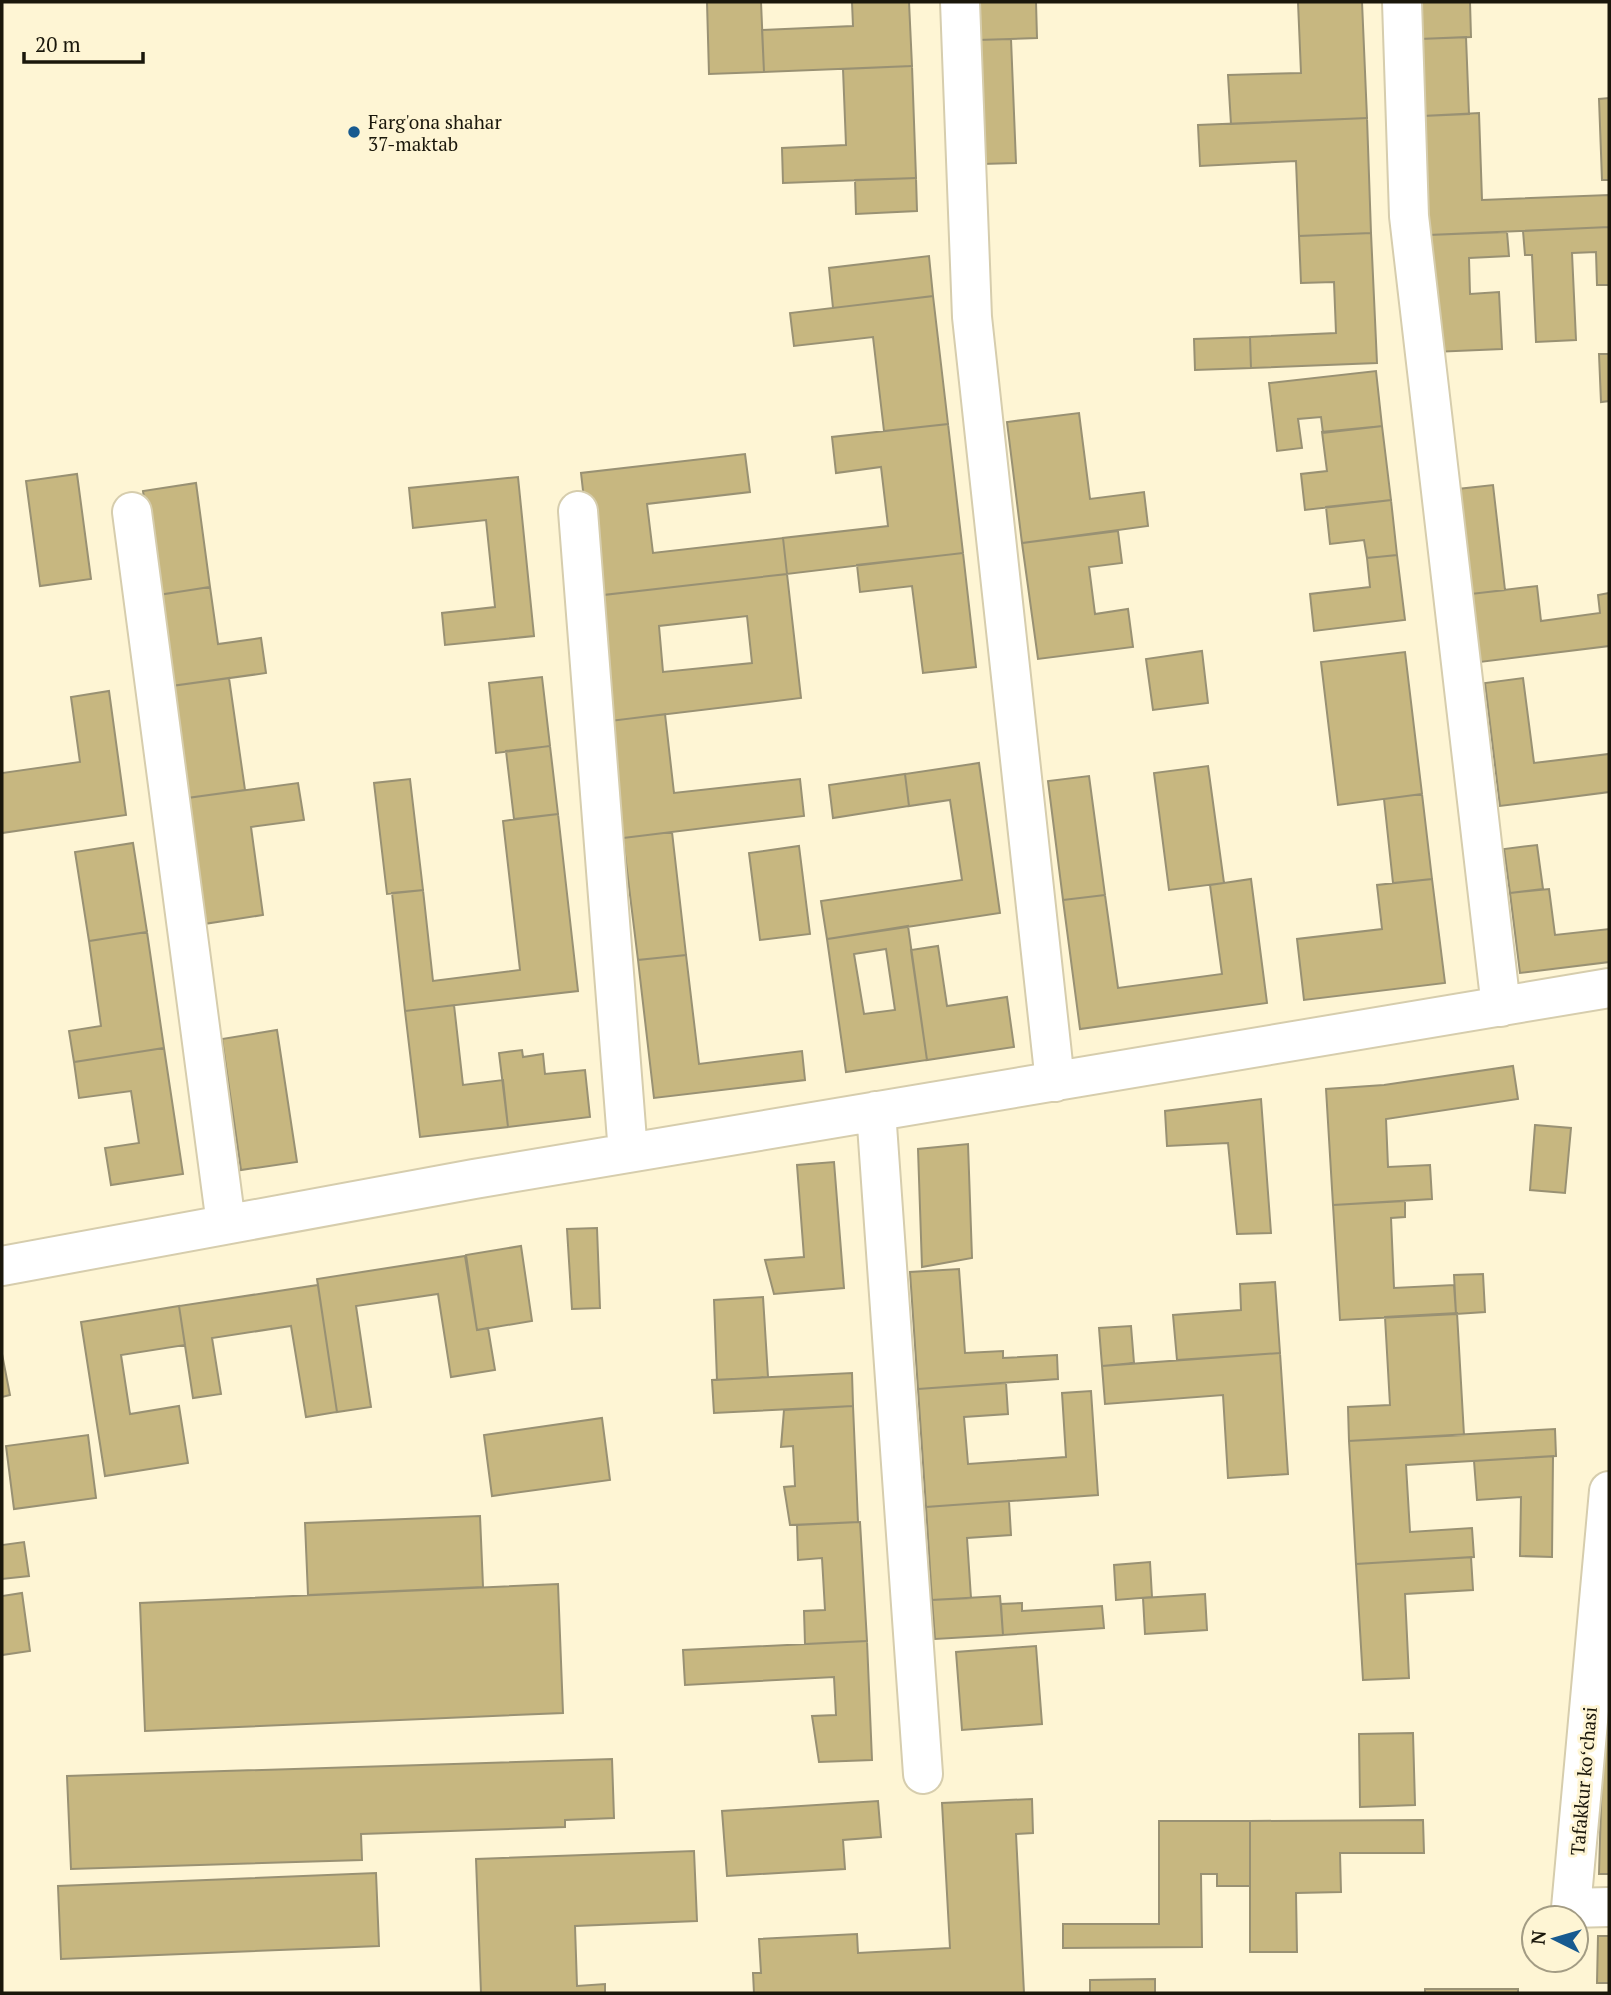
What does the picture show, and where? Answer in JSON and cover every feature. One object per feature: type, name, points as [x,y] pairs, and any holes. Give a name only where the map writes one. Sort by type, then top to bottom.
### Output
[{"type":"street","points":[[960,2],[972,317],[1055,1082]]},
{"type":"street","points":[[1402,2],[1409,216],[1501,1007]]},
{"type":"street","points":[[578,511],[628,1153]]},
{"type":"street","points":[[132,512],[226,1224]]},
{"type":"street","points":[[2,1266],[628,1153],[1609,988]]},
{"type":"street","points":[[876,1111],[923,1774]]},
{"type":"street","name":"Tafakkur koʻchasi","points":[[1609,1491],[1572,1908],[1609,1907]]},
{"type":"building","points":[[707,2],[761,2],[764,72],[709,74]]},
{"type":"building","points":[[852,2],[909,2],[912,66],[764,72],[762,30],[853,26]]},
{"type":"building","points":[[976,2],[1036,2],[1037,38],[977,40]]},
{"type":"building","points":[[1298,2],[1362,2],[1367,118],[1231,124],[1228,75],[1301,73]]},
{"type":"building","points":[[1418,2],[1470,2],[1471,37],[1420,39]]},
{"type":"building","points":[[1466,37],[1469,114],[1423,116],[1420,39]]},
{"type":"building","points":[[1011,39],[1016,163],[982,164],[977,40]]},
{"type":"building","points":[[912,66],[916,178],[783,183],[782,148],[846,145],[843,69]]},
{"type":"building","points":[[1609,98],[1609,180],[1602,180],[1599,99]]},
{"type":"building","points":[[1479,113],[1482,200],[1609,195],[1609,227],[1428,235],[1423,116]]},
{"type":"building","points":[[1367,118],[1371,233],[1299,236],[1296,161],[1200,166],[1198,125]]},
{"type":"building","points":[[916,178],[917,211],[856,214],[855,180]]},
{"type":"building","points":[[1609,227],[1609,285],[1597,285],[1596,252],[1572,253],[1576,340],[1536,342],[1532,255],[1525,255],[1523,231]]},
{"type":"building","points":[[1507,232],[1509,256],[1469,258],[1470,294],[1499,292],[1502,349],[1433,352],[1428,235]]},
{"type":"building","points":[[1371,233],[1377,363],[1251,368],[1250,337],[1336,333],[1334,282],[1301,283],[1299,236]]},
{"type":"building","points":[[929,256],[933,296],[833,308],[829,268]]},
{"type":"building","points":[[933,296],[948,424],[884,431],[873,337],[794,346],[790,313]]},
{"type":"building","points":[[1250,337],[1251,368],[1195,370],[1194,339]]},
{"type":"building","points":[[1599,354],[1609,354],[1609,401],[1601,402]]},
{"type":"building","points":[[1376,371],[1382,426],[1323,433],[1321,417],[1298,419],[1302,448],[1277,451],[1269,383]]},
{"type":"building","points":[[1079,413],[1090,499],[1144,492],[1148,526],[1022,543],[1007,422]]},
{"type":"building","points":[[948,424],[963,553],[787,574],[783,538],[888,526],[881,467],[836,473],[832,437]]},
{"type":"building","points":[[1382,426],[1391,500],[1305,510],[1301,474],[1327,471],[1322,432]]},
{"type":"building","points":[[745,454],[750,492],[647,504],[653,553],[783,538],[787,574],[595,596],[581,473]]},
{"type":"building","points":[[77,474],[91,579],[40,586],[26,481]]},
{"type":"building","points":[[518,477],[534,636],[445,645],[442,613],[495,607],[486,520],[413,528],[409,488]]},
{"type":"building","points":[[196,483],[210,587],[158,595],[143,491]]},
{"type":"building","points":[[1493,485],[1505,590],[1471,594],[1458,489]]},
{"type":"building","points":[[1391,500],[1397,555],[1367,558],[1364,540],[1330,544],[1326,507]]},
{"type":"building","points":[[1118,531],[1122,563],[1089,567],[1095,614],[1128,609],[1133,647],[1038,659],[1022,543]]},
{"type":"building","points":[[963,553],[976,667],[923,673],[912,586],[860,592],[857,565]]},
{"type":"building","points":[[1397,555],[1405,620],[1314,631],[1310,594],[1370,587],[1367,558]]},
{"type":"building","points":[[787,574],[801,698],[610,721],[595,596]],"holes":[[[747,616],[752,663],[663,672],[659,626]]]},
{"type":"building","points":[[1537,586],[1541,621],[1600,613],[1598,595],[1609,593],[1609,646],[1480,662],[1471,594]]},
{"type":"building","points":[[210,587],[218,644],[261,638],[266,673],[171,686],[158,595]]},
{"type":"building","points":[[1202,651],[1208,703],[1153,710],[1146,659]]},
{"type":"building","points":[[1405,652],[1422,794],[1338,805],[1321,662]]},
{"type":"building","points":[[542,677],[550,746],[496,753],[489,683]]},
{"type":"building","points":[[229,678],[245,790],[187,798],[171,686]]},
{"type":"building","points":[[1523,678],[1534,763],[1609,754],[1609,792],[1500,806],[1485,683]]},
{"type":"building","points":[[109,691],[126,815],[2,833],[2,773],[80,762],[71,697]]},
{"type":"building","points":[[665,714],[674,793],[800,779],[804,816],[623,838],[610,721]]},
{"type":"building","points":[[550,746],[558,814],[514,819],[506,751]]},
{"type":"building","points":[[979,763],[1000,913],[827,939],[821,901],[962,880],[950,800],[909,806],[905,774]]},
{"type":"building","points":[[1208,766],[1224,883],[1169,890],[1154,773]]},
{"type":"building","points":[[905,774],[909,806],[833,818],[829,785]]},
{"type":"building","points":[[1089,776],[1105,895],[1063,900],[1048,781]]},
{"type":"building","points":[[410,779],[423,890],[387,894],[374,783]]},
{"type":"building","points":[[298,783],[304,820],[251,827],[263,915],[204,924],[187,798]]},
{"type":"building","points":[[1422,794],[1432,879],[1393,883],[1384,799]]},
{"type":"building","points":[[558,814],[578,991],[405,1011],[392,893],[423,890],[433,981],[520,970],[503,821]]},
{"type":"building","points":[[672,832],[686,955],[638,960],[623,838]]},
{"type":"building","points":[[133,843],[147,932],[89,941],[75,852]]},
{"type":"building","points":[[1537,845],[1543,889],[1510,893],[1504,849]]},
{"type":"building","points":[[799,846],[810,934],[760,940],[749,853]]},
{"type":"building","points":[[1251,879],[1267,1003],[1080,1029],[1063,900],[1105,895],[1118,988],[1222,974],[1210,885]]},
{"type":"building","points":[[1432,879],[1445,983],[1304,1000],[1297,939],[1382,929],[1377,885]]},
{"type":"building","points":[[1549,889],[1555,935],[1609,929],[1609,962],[1520,973],[1510,893]]},
{"type":"building","points":[[908,926],[927,1060],[846,1072],[827,939]],"holes":[[[886,949],[895,1010],[864,1014],[854,954]]]},
{"type":"building","points":[[147,932],[164,1048],[74,1062],[69,1031],[101,1026],[89,941]]},
{"type":"building","points":[[938,946],[947,1006],[1007,997],[1014,1047],[927,1060],[911,950]]},
{"type":"building","points":[[686,955],[699,1064],[802,1051],[805,1080],[654,1098],[638,960]]},
{"type":"building","points":[[454,1005],[463,1085],[503,1080],[508,1127],[420,1137],[405,1011]]},
{"type":"building","points":[[277,1030],[297,1162],[241,1170],[222,1039]]},
{"type":"building","points":[[164,1048],[183,1174],[111,1185],[105,1148],[139,1143],[131,1091],[79,1098],[74,1062]]},
{"type":"building","points":[[522,1050],[523,1057],[543,1054],[545,1074],[585,1070],[590,1117],[508,1127],[499,1053]]},
{"type":"building","points":[[1513,1066],[1518,1099],[1386,1119],[1388,1167],[1430,1165],[1432,1199],[1333,1205],[1326,1089],[1384,1085]]},
{"type":"building","points":[[1261,1099],[1271,1233],[1237,1234],[1228,1143],[1167,1146],[1165,1111]]},
{"type":"building","points":[[1535,1125],[1571,1128],[1565,1193],[1530,1190]]},
{"type":"building","points":[[968,1144],[972,1258],[922,1267],[918,1149]]},
{"type":"building","points":[[834,1162],[844,1288],[774,1294],[765,1260],[804,1257],[797,1165]]},
{"type":"building","points":[[1405,1201],[1405,1217],[1391,1218],[1394,1288],[1454,1285],[1456,1314],[1340,1320],[1333,1205]]},
{"type":"building","points":[[597,1228],[600,1308],[572,1309],[567,1229]]},
{"type":"building","points":[[521,1246],[532,1321],[477,1330],[466,1255]]},
{"type":"building","points":[[465,1256],[477,1330],[488,1328],[495,1370],[451,1377],[438,1294],[356,1306],[371,1407],[337,1412],[317,1279]]},
{"type":"building","points":[[959,1269],[965,1353],[1003,1351],[1003,1358],[1057,1355],[1058,1379],[918,1389],[910,1272]]},
{"type":"building","points":[[1483,1274],[1485,1312],[1456,1314],[1454,1275]]},
{"type":"building","points":[[1275,1282],[1280,1353],[1177,1360],[1173,1315],[1241,1310],[1240,1284]]},
{"type":"building","points":[[318,1285],[337,1412],[306,1417],[291,1326],[212,1338],[221,1394],[193,1398],[179,1306]]},
{"type":"building","points":[[763,1297],[768,1377],[717,1380],[714,1300]]},
{"type":"building","points":[[179,1306],[185,1345],[121,1355],[130,1414],[179,1406],[188,1463],[105,1476],[81,1322]]},
{"type":"building","points":[[1457,1313],[1464,1435],[1349,1441],[1348,1407],[1390,1405],[1385,1317]]},
{"type":"building","points":[[1131,1326],[1134,1363],[1102,1366],[1099,1328]]},
{"type":"building","points":[[1280,1353],[1288,1474],[1228,1478],[1223,1395],[1105,1404],[1102,1366]]},
{"type":"building","points":[[2,1354],[10,1395],[2,1397]]},
{"type":"building","points":[[852,1373],[853,1406],[714,1413],[712,1380]]},
{"type":"building","points":[[1006,1383],[1008,1414],[964,1417],[968,1464],[1066,1457],[1062,1393],[1091,1391],[1098,1495],[926,1507],[918,1389]]},
{"type":"building","points":[[853,1406],[858,1522],[790,1525],[784,1487],[795,1486],[793,1446],[781,1447],[784,1410]]},
{"type":"building","points":[[602,1418],[610,1480],[492,1496],[484,1435]]},
{"type":"building","points":[[1555,1429],[1556,1456],[1406,1465],[1410,1532],[1472,1528],[1474,1557],[1356,1564],[1349,1441]]},
{"type":"building","points":[[88,1435],[96,1498],[14,1509],[6,1446]]},
{"type":"building","points":[[1553,1456],[1552,1557],[1520,1556],[1521,1497],[1477,1500],[1474,1461]]},
{"type":"building","points":[[1009,1501],[1011,1535],[967,1538],[971,1598],[932,1600],[926,1507]]},
{"type":"building","points":[[480,1516],[483,1587],[308,1595],[305,1523]]},
{"type":"building","points":[[860,1522],[867,1641],[805,1644],[804,1611],[825,1610],[822,1558],[798,1560],[797,1525]]},
{"type":"building","points":[[24,1542],[29,1576],[2,1579],[2,1545]]},
{"type":"building","points":[[1471,1557],[1473,1590],[1405,1594],[1409,1678],[1363,1680],[1356,1564]]},
{"type":"building","points":[[1150,1562],[1152,1597],[1116,1600],[1114,1565]]},
{"type":"building","points":[[558,1584],[563,1713],[145,1731],[140,1603]]},
{"type":"building","points":[[22,1593],[30,1651],[2,1655],[2,1596]]},
{"type":"building","points":[[1205,1594],[1207,1630],[1145,1634],[1143,1598]]},
{"type":"building","points":[[1000,1596],[1003,1635],[935,1639],[932,1600]]},
{"type":"building","points":[[1022,1603],[1022,1611],[1102,1606],[1104,1628],[1003,1635],[1001,1604]]},
{"type":"building","points":[[867,1641],[872,1760],[819,1762],[812,1716],[836,1715],[834,1677],[685,1685],[683,1650]]},
{"type":"building","points":[[1036,1646],[1042,1724],[962,1730],[956,1652]]},
{"type":"building","points":[[1413,1733],[1415,1805],[1360,1807],[1359,1734]]},
{"type":"building","points":[[1603,1735],[1609,1735],[1609,1874],[1599,1874]]},
{"type":"building","points":[[612,1759],[614,1818],[565,1820],[565,1827],[361,1834],[362,1860],[71,1869],[67,1776]]},
{"type":"building","points":[[1032,1799],[1033,1833],[1016,1834],[1024,1993],[754,1993],[753,1973],[761,1973],[759,1939],[857,1934],[858,1953],[950,1948],[942,1803]]},
{"type":"building","points":[[878,1801],[881,1837],[843,1840],[845,1869],[727,1876],[722,1811]]},
{"type":"building","points":[[1423,1820],[1424,1853],[1340,1853],[1341,1892],[1296,1893],[1297,1952],[1250,1952],[1250,1821]]},
{"type":"building","points":[[1159,1821],[1250,1821],[1250,1886],[1217,1886],[1217,1874],[1201,1874],[1202,1947],[1063,1948],[1063,1924],[1159,1924]]},
{"type":"building","points":[[694,1851],[697,1921],[575,1926],[577,1986],[605,1984],[605,1993],[481,1993],[476,1859]]},
{"type":"building","points":[[376,1873],[379,1946],[61,1959],[58,1886]]},
{"type":"building","points":[[1598,1936],[1609,1936],[1609,1983],[1597,1983]]},
{"type":"building","points":[[1155,1979],[1155,1993],[1090,1993],[1090,1980]]},
{"type":"building","points":[[1425,1989],[1518,1989],[1518,1993],[1425,1993]]},
{"type":"place","name":"Farg'ona shahar 37-maktab","points":[[354,132]]}]
